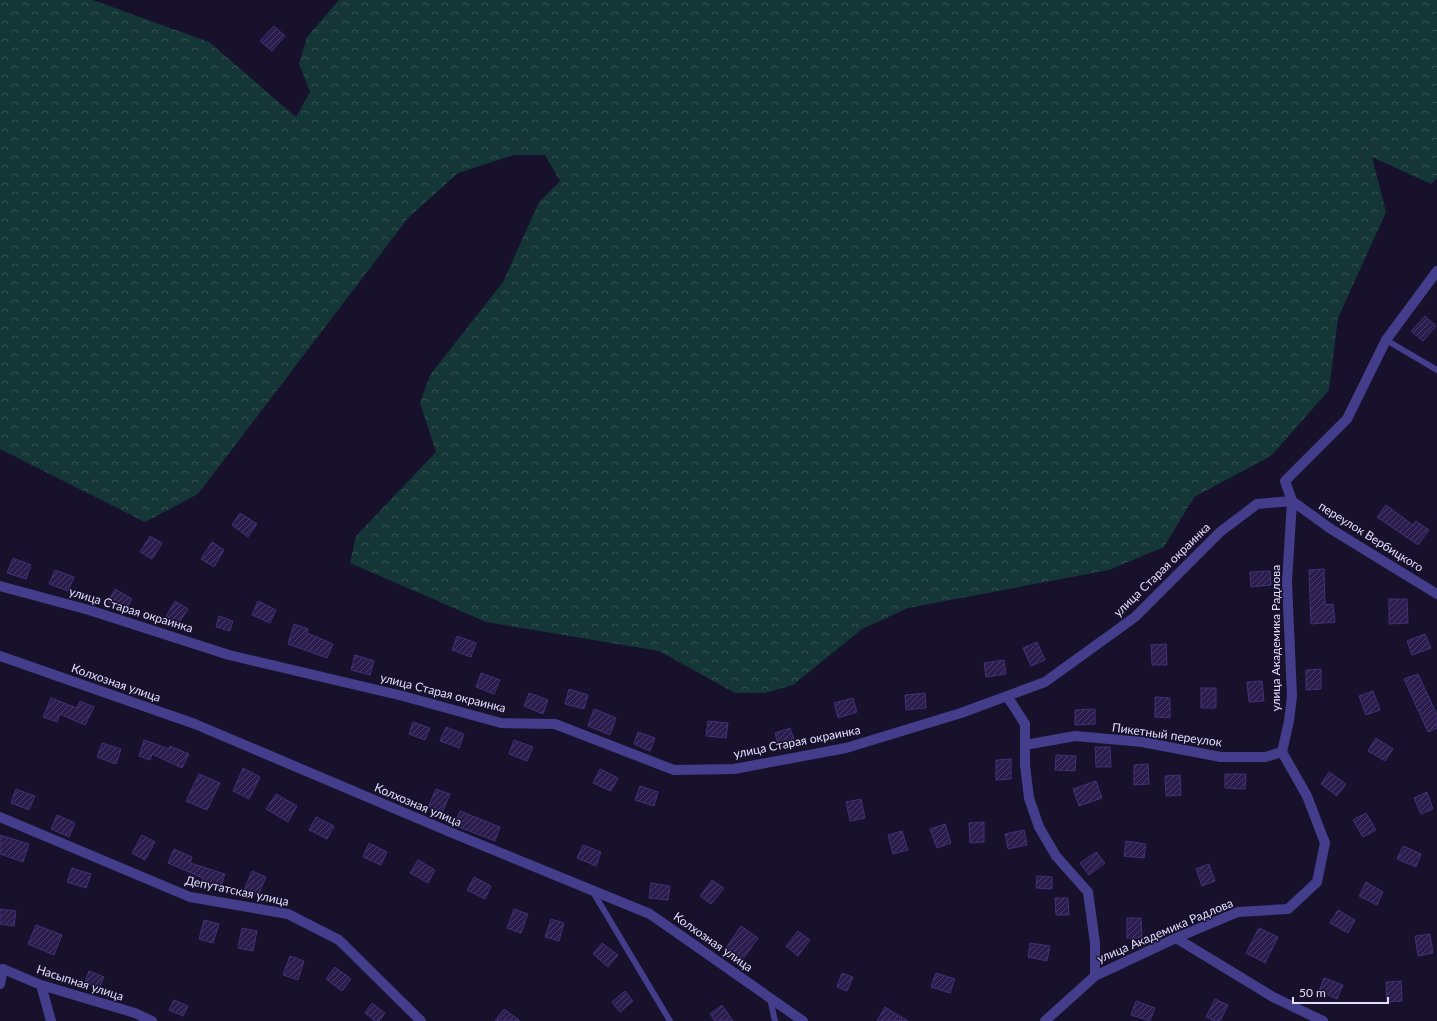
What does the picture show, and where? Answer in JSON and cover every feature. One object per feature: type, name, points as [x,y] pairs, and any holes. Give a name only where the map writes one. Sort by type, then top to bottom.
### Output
[{"type":"street","points":[[1292,501],[1285,481],[1347,419],[1386,340],[1437,271]]},
{"type":"street","name":"переулок Вербицкого","points":[[1292,501],[1331,529],[1437,594]]},
{"type":"street","name":"улица Старая окраинка","points":[[0,586],[89,610],[229,655],[403,696],[501,723],[554,724],[674,770],[734,769],[846,748],[960,713],[1044,682],[1135,617],[1220,532],[1257,504],[1292,501]]},
{"type":"street","name":"улица Академика Радлова","points":[[1045,1021],[1095,976],[1176,938],[1238,912],[1288,909],[1316,882],[1325,843],[1307,796],[1282,752],[1289,721],[1292,696],[1287,582],[1292,501]]},
{"type":"street","name":"Колхозная улица","points":[[0,656],[195,724],[457,836],[650,914],[803,1021]]},
{"type":"street","points":[[1007,696],[1025,724],[1028,798],[1039,828],[1056,856],[1088,892],[1095,943],[1095,976]]},
{"type":"street","name":"Пикетный переулок","points":[[1025,745],[1075,736],[1142,742],[1221,757],[1265,757],[1282,752]]},
{"type":"street","name":"Депутатская улица","points":[[0,817],[190,897],[288,914],[340,940],[420,1021]]},
{"type":"street","points":[[1176,938],[1273,997],[1323,1021]]},
{"type":"street","points":[[0,984],[2,970]]},
{"type":"street","name":"Насыпная улица","points":[[2,970],[41,985],[135,1013],[152,1021]]},
{"type":"street","points":[[41,985],[51,1021]]},
{"type":"lane","points":[[1386,340],[1437,370]]},
{"type":"lane","points":[[592,890],[670,1021]]},
{"type":"lane","points":[[770,998],[775,1021]]},
{"type":"green space","points":[[0,0],[93,0],[209,42],[296,117],[310,92],[299,64],[307,37],[339,0],[1437,0],[1437,178],[1431,184],[1372,157],[1386,212],[1338,318],[1329,390],[1271,456],[1194,497],[1164,547],[1109,570],[908,608],[862,629],[793,685],[765,693],[735,693],[659,651],[486,622],[350,563],[356,536],[436,452],[420,403],[430,375],[503,282],[539,202],[560,181],[545,155],[514,155],[458,173],[408,218],[198,494],[145,522],[0,449]]},
{"type":"building","points":[[274,26],[285,36],[272,51],[260,41]]},
{"type":"building","points":[[1425,316],[1436,326],[1423,341],[1411,331]]},
{"type":"building","points":[[1386,505],[1413,525],[1416,521],[1429,530],[1418,545],[1377,517]]},
{"type":"building","points":[[240,513],[257,524],[248,537],[232,525]]},
{"type":"building","points":[[150,536],[162,543],[152,559],[140,552]]},
{"type":"building","points":[[212,542],[224,550],[214,567],[201,559]]},
{"type":"building","points":[[13,558],[31,565],[26,579],[7,573]]},
{"type":"building","points":[[1324,569],[1325,605],[1333,604],[1335,622],[1311,624],[1309,570]]},
{"type":"building","points":[[55,570],[74,577],[68,591],[49,584]]},
{"type":"building","points":[[1270,571],[1271,585],[1251,587],[1250,572]]},
{"type":"building","points":[[115,589],[132,599],[125,611],[108,602]]},
{"type":"building","points":[[1389,599],[1407,599],[1408,623],[1389,624]]},
{"type":"building","points":[[175,601],[188,609],[177,626],[165,618]]},
{"type":"building","points":[[258,601],[276,610],[270,623],[252,615]]},
{"type":"building","points":[[219,616],[233,621],[230,631],[216,627]]},
{"type":"building","points":[[294,624],[308,629],[307,633],[333,644],[327,658],[288,644]]},
{"type":"building","points":[[1425,634],[1431,648],[1412,655],[1407,641]]},
{"type":"building","points":[[457,636],[476,643],[471,657],[452,650]]},
{"type":"building","points":[[1037,642],[1045,660],[1031,666],[1023,648]]},
{"type":"building","points":[[1166,644],[1167,665],[1152,665],[1151,645]]},
{"type":"building","points":[[355,655],[374,661],[370,675],[351,670]]},
{"type":"building","points":[[1004,660],[1006,674],[986,677],[984,663]]},
{"type":"building","points":[[1321,669],[1321,689],[1306,690],[1306,670]]},
{"type":"building","points":[[481,673],[500,680],[494,694],[476,687]]},
{"type":"building","points":[[1418,674],[1437,715],[1437,728],[1428,732],[1404,679]]},
{"type":"building","points":[[1262,681],[1264,701],[1249,702],[1247,682]]},
{"type":"building","points":[[1201,688],[1216,688],[1216,708],[1201,708]]},
{"type":"building","points":[[569,689],[588,695],[584,709],[565,704]]},
{"type":"building","points":[[1373,691],[1380,710],[1366,715],[1359,696]]},
{"type":"building","points":[[529,693],[548,700],[543,714],[524,706]]},
{"type":"building","points":[[925,693],[926,708],[906,710],[905,695]]},
{"type":"building","points":[[1155,697],[1170,698],[1170,718],[1155,717]]},
{"type":"building","points":[[51,698],[77,708],[80,701],[94,707],[85,725],[60,714],[57,722],[43,717]]},
{"type":"building","points":[[853,698],[857,712],[838,718],[834,703]]},
{"type":"building","points":[[594,709],[616,718],[610,735],[588,726]]},
{"type":"building","points":[[1095,709],[1095,724],[1075,725],[1075,710]]},
{"type":"building","points":[[708,721],[728,723],[726,738],[706,736]]},
{"type":"building","points":[[413,722],[430,728],[425,740],[409,734]]},
{"type":"building","points":[[446,727],[464,734],[459,748],[440,741]]},
{"type":"building","points":[[790,728],[794,739],[778,744],[775,733]]},
{"type":"building","points":[[638,732],[655,738],[650,751],[634,744]]},
{"type":"building","points":[[1376,738],[1393,749],[1385,761],[1368,751]]},
{"type":"building","points":[[144,740],[169,749],[170,746],[189,754],[182,768],[152,754],[150,760],[139,756]]},
{"type":"building","points":[[514,740],[533,747],[527,761],[509,754]]},
{"type":"building","points":[[102,743],[121,749],[116,764],[97,757]]},
{"type":"building","points":[[1095,747],[1110,747],[1111,767],[1096,767]]},
{"type":"building","points":[[1056,755],[1076,756],[1075,771],[1055,770]]},
{"type":"building","points":[[1011,759],[1011,779],[996,780],[996,760]]},
{"type":"building","points":[[1148,764],[1149,784],[1134,785],[1134,765]]},
{"type":"building","points":[[243,768],[260,777],[249,799],[233,791]]},
{"type":"building","points":[[600,769],[618,778],[611,791],[593,783]]},
{"type":"building","points":[[1329,772],[1346,784],[1337,796],[1321,784]]},
{"type":"building","points":[[199,774],[220,783],[207,810],[186,801]]},
{"type":"building","points":[[1225,774],[1246,774],[1245,789],[1225,788]]},
{"type":"building","points":[[1180,775],[1181,795],[1166,796],[1165,776]]},
{"type":"building","points":[[1096,781],[1102,798],[1079,806],[1073,789]]},
{"type":"building","points":[[640,786],[658,792],[654,806],[635,800]]},
{"type":"building","points":[[16,789],[35,796],[29,810],[11,803]]},
{"type":"building","points":[[436,789],[450,794],[442,813],[428,807]]},
{"type":"building","points":[[1427,792],[1433,809],[1421,814],[1414,798]]},
{"type":"building","points":[[276,794],[297,806],[288,822],[266,809]]},
{"type":"building","points":[[861,799],[865,818],[850,821],[846,802]]},
{"type":"building","points":[[460,811],[500,827],[495,841],[454,825]]},
{"type":"building","points":[[1366,813],[1376,830],[1363,837],[1353,820]]},
{"type":"building","points":[[57,815],[75,823],[69,837],[51,829]]},
{"type":"building","points":[[316,817],[334,826],[327,839],[309,830]]},
{"type":"building","points":[[984,822],[984,842],[970,843],[969,823]]},
{"type":"building","points":[[945,824],[951,843],[937,848],[930,829]]},
{"type":"building","points":[[1024,830],[1027,845],[1008,849],[1005,834]]},
{"type":"building","points":[[902,831],[908,850],[893,854],[888,835]]},
{"type":"building","points":[[0,835],[29,844],[23,862],[0,854]]},
{"type":"building","points":[[142,835],[155,842],[145,860],[132,853]]},
{"type":"building","points":[[1126,841],[1146,844],[1144,858],[1124,856]]},
{"type":"building","points":[[369,843],[387,852],[381,865],[363,857]]},
{"type":"building","points":[[583,845],[601,852],[596,866],[577,858]]},
{"type":"building","points":[[1403,846],[1421,854],[1416,867],[1397,859]]},
{"type":"building","points":[[174,849],[192,857],[190,863],[225,874],[220,888],[201,882],[203,878],[168,863]]},
{"type":"building","points":[[1096,852],[1105,863],[1089,875],[1080,863]]},
{"type":"building","points":[[418,860],[435,870],[428,883],[410,873]]},
{"type":"building","points":[[1209,864],[1215,881],[1202,886],[1196,869]]},
{"type":"building","points":[[72,868],[91,874],[86,888],[67,882]]},
{"type":"building","points":[[252,871],[266,877],[258,895],[244,890]]},
{"type":"building","points":[[1037,876],[1052,877],[1052,889],[1036,888]]},
{"type":"building","points":[[474,877],[491,886],[485,899],[467,890]]},
{"type":"building","points":[[712,880],[724,888],[711,904],[700,896]]},
{"type":"building","points":[[1366,882],[1383,892],[1377,905],[1359,896]]},
{"type":"building","points":[[651,883],[670,886],[668,900],[649,898]]},
{"type":"building","points":[[1055,898],[1068,898],[1069,915],[1056,915]]},
{"type":"building","points":[[0,909],[16,911],[14,926],[0,924]]},
{"type":"building","points":[[514,909],[528,914],[521,933],[507,928]]},
{"type":"building","points":[[1338,910],[1355,920],[1348,933],[1330,923]]},
{"type":"building","points":[[1127,918],[1141,918],[1142,938],[1127,938]]},
{"type":"building","points":[[551,919],[564,923],[559,941],[545,937]]},
{"type":"building","points":[[204,920],[219,924],[213,943],[199,939]]},
{"type":"building","points":[[36,925],[62,935],[54,955],[28,944]]},
{"type":"building","points":[[741,926],[758,938],[743,959],[726,948]]},
{"type":"building","points":[[242,928],[257,931],[253,951],[238,948]]},
{"type":"building","points":[[1259,928],[1278,937],[1265,963],[1246,953]]},
{"type":"building","points":[[798,931],[810,940],[798,956],[786,946]]},
{"type":"building","points":[[1430,934],[1433,953],[1418,956],[1415,936]]},
{"type":"building","points":[[602,943],[618,955],[608,967],[593,954]]},
{"type":"building","points":[[1030,943],[1050,946],[1047,961],[1028,957]]},
{"type":"building","points":[[290,956],[304,961],[298,980],[283,975]]},
{"type":"building","points":[[335,967],[351,979],[342,991],[326,979]]},
{"type":"building","points":[[89,971],[104,977],[99,988],[85,982]]},
{"type":"building","points":[[842,973],[853,977],[847,991],[837,987]]},
{"type":"building","points":[[936,973],[955,979],[950,993],[931,987]]},
{"type":"building","points":[[1324,978],[1343,985],[1337,999],[1319,991]]},
{"type":"building","points":[[1401,981],[1402,1001],[1387,1002],[1386,982]]},
{"type":"building","points":[[625,991],[633,1001],[620,1012],[612,1002]]},
{"type":"building","points":[[1215,999],[1228,1005],[1220,1021],[1215,1021],[1206,1017]]},
{"type":"building","points":[[174,1000],[188,1006],[183,1016],[169,1010]]},
{"type":"building","points":[[1136,1001],[1155,1008],[1150,1021],[1131,1015]]},
{"type":"building","points":[[372,1003],[385,1013],[379,1021],[375,1021],[365,1013]]},
{"type":"building","points":[[722,1005],[733,1021],[715,1021],[710,1014]]},
{"type":"building","points":[[885,1007],[908,1021],[877,1021]]},
{"type":"building","points":[[504,1009],[520,1021],[495,1021]]}]
